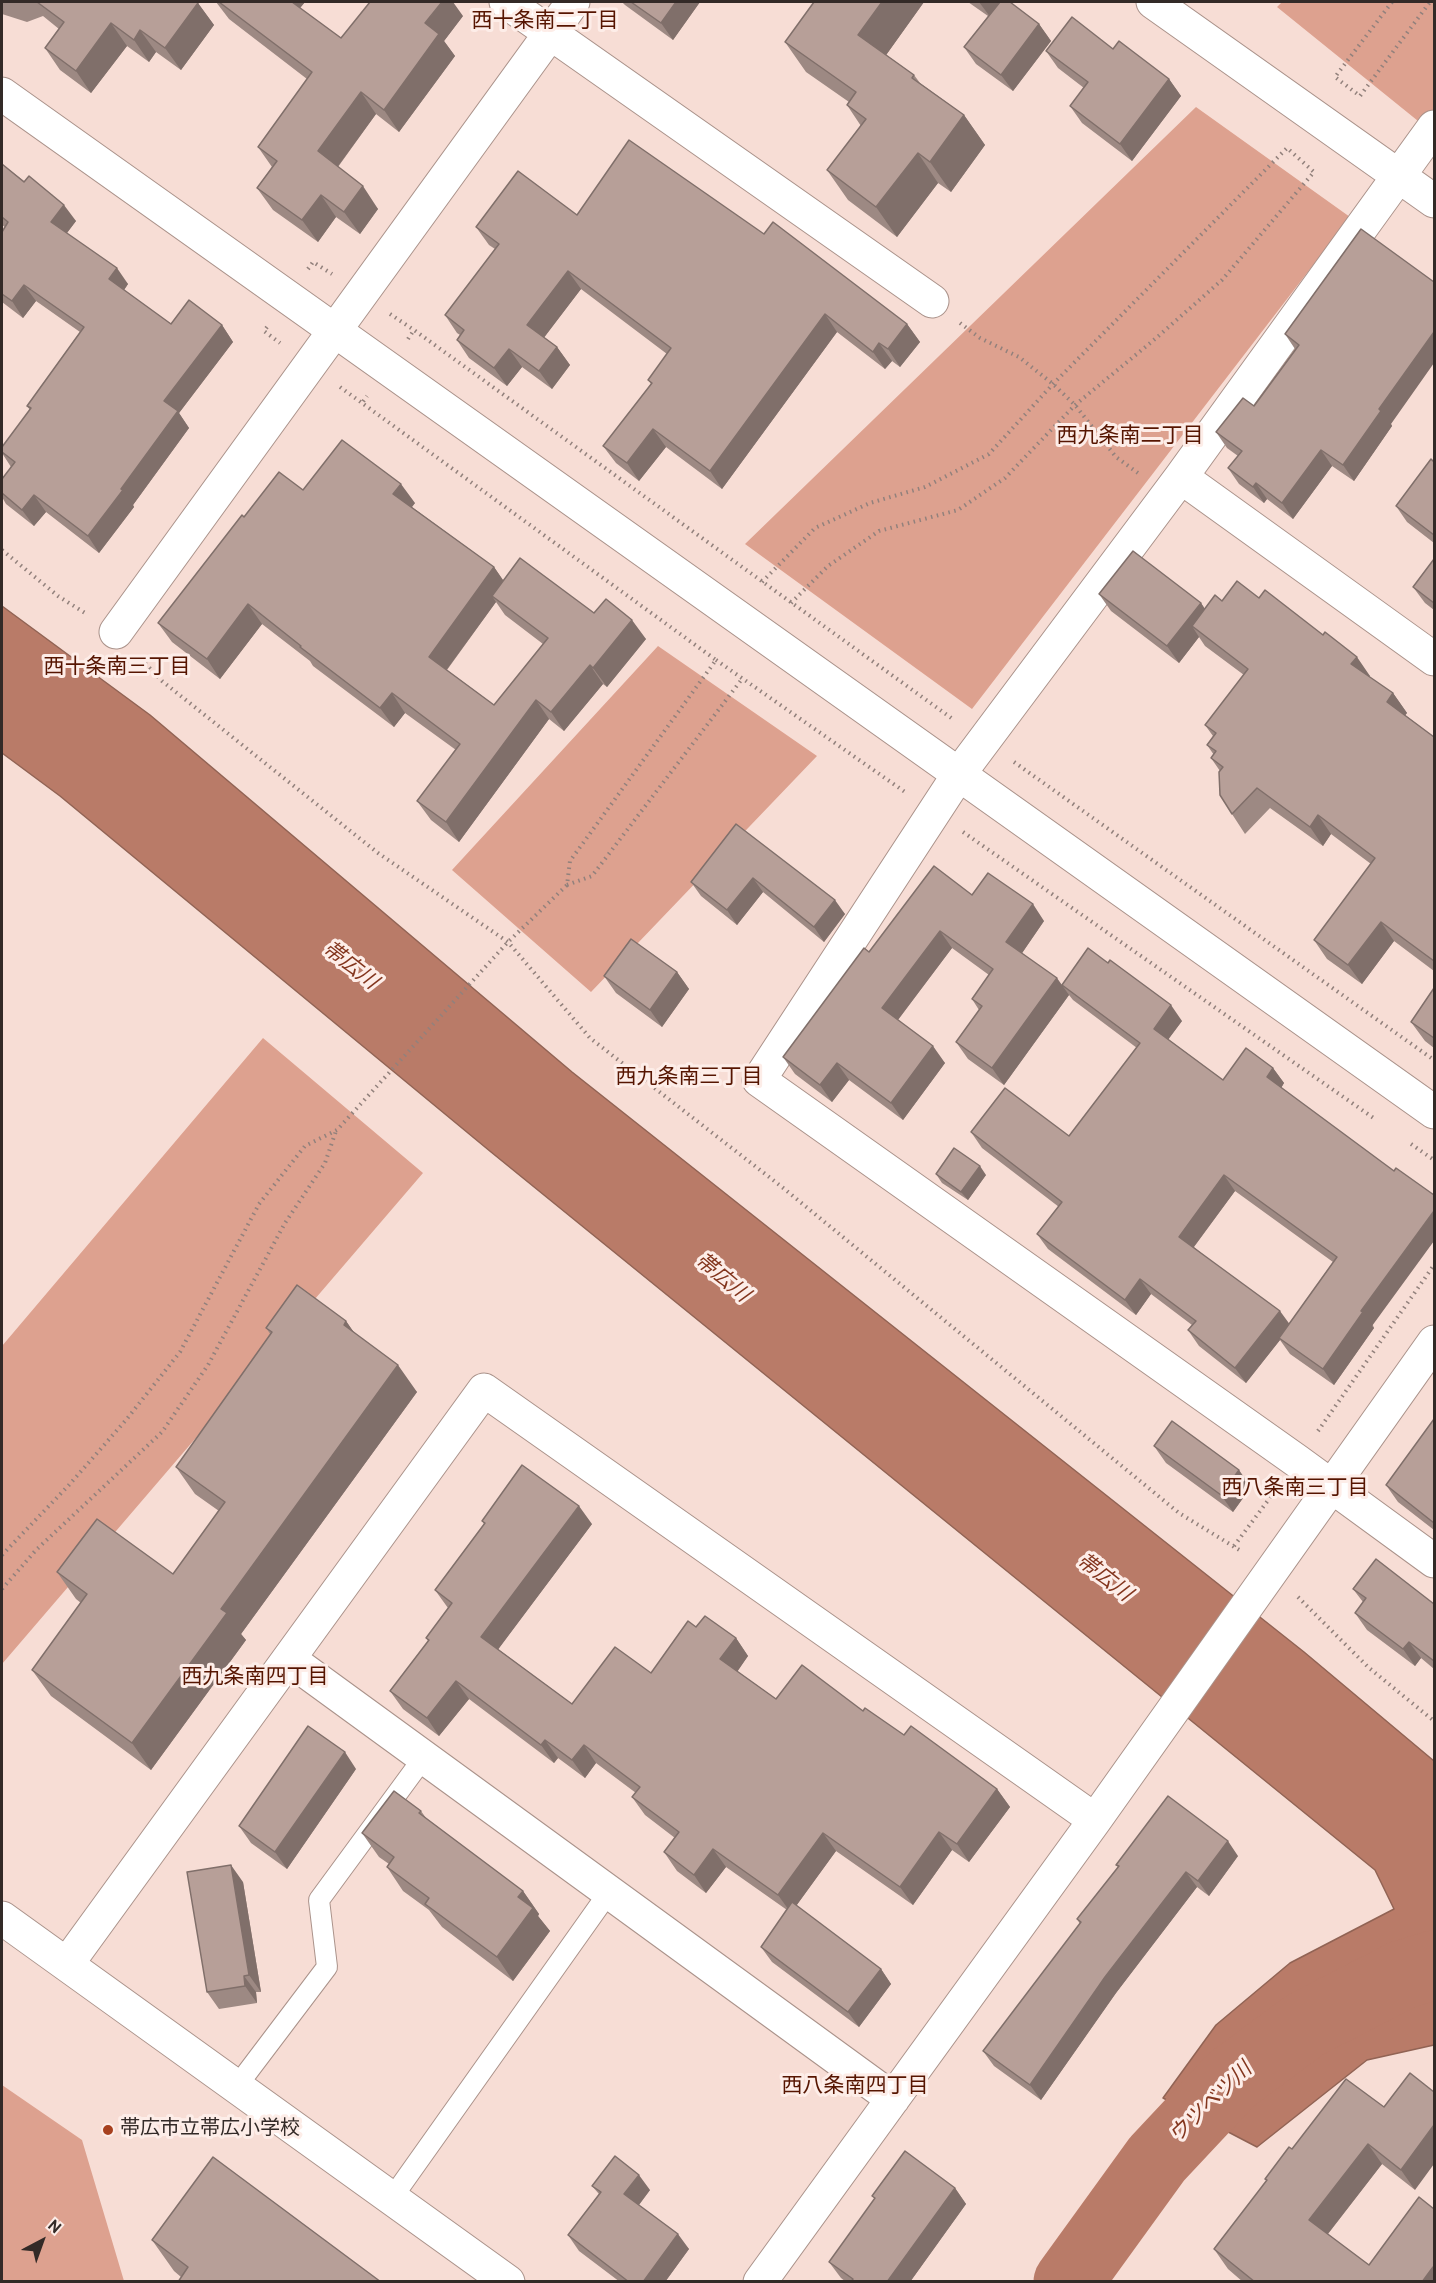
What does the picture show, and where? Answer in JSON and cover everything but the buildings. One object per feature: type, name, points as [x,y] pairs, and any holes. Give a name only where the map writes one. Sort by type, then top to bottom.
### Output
[{"type":"street","points":[[506,2],[932,301]]},
{"type":"street","points":[[116,632],[573,2]]},
{"type":"street","points":[[1153,2],[1434,201]]},
{"type":"street","points":[[2,94],[1434,1112]]},
{"type":"street","points":[[1434,127],[1175,485],[959,774],[759,1080],[1297,1461],[1434,1562]]},
{"type":"street","points":[[1175,485],[1434,659]]},
{"type":"street","points":[[760,2282],[1095,1820],[1333,1488],[1434,1342]]},
{"type":"street","points":[[67,1964],[484,1390],[1095,1820]]},
{"type":"street","points":[[289,1659],[893,2099]]},
{"type":"street","points":[[2,1918],[508,2282]]},
{"type":"lane","points":[[237,2086],[327,1967],[319,1900],[424,1757]]},
{"type":"lane","points":[[392,2198],[609,1892]]},
{"type":"path","points":[[1392,2],[1335,77],[1360,96],[1430,2]]},
{"type":"path","points":[[762,582],[815,528],[870,503],[925,487],[989,454],[1053,384],[1287,148],[1314,172],[1222,280],[1075,405],[1005,478],[958,510],[879,531],[828,566],[791,603]]},
{"type":"path","points":[[932,301],[980,338],[1019,357],[1053,384],[1075,405],[1116,457],[1175,485]]},
{"type":"path","points":[[1376,1119],[742,679],[362,403],[414,330],[985,742],[1434,1060]]},
{"type":"path","points":[[2,550],[58,596],[116,632],[162,681],[378,853],[508,942],[591,1038],[782,1187],[1179,1513],[1234,1546],[1368,1667],[1434,1721]]},
{"type":"path","points":[[567,885],[570,861],[716,660]]},
{"type":"path","points":[[2,1555],[69,1485],[126,1420],[180,1352],[259,1204],[305,1146],[337,1130],[490,961],[567,885],[592,876],[742,679]]},
{"type":"path","points":[[2,1588],[36,1550],[162,1432],[207,1365],[285,1222],[325,1163],[337,1130]]},
{"type":"path","points":[[1405,1139],[1434,1160]]},
{"type":"path","points":[[1234,1546],[1297,1461],[1434,1265]]},
{"type":"shaded area","points":[[1282,2],[1434,2],[1434,108],[1423,125],[1277,7]]},
{"type":"shaded area","points":[[1196,107],[1350,217],[972,709],[745,544]]},
{"type":"shaded area","points":[[658,646],[817,756],[591,992],[452,870]]},
{"type":"shaded area","points":[[263,1038],[423,1173],[2,1664],[2,1346]]},
{"type":"shaded area","points":[[2,2085],[82,2140],[124,2281],[2,2281]]},
{"type":"water","name":"帯広川","points":[[2,606],[150,715],[572,1072],[1304,1652],[1434,1761],[1434,2045],[1367,2060],[1257,2147],[1163,2098],[1216,2025],[1290,1963],[1394,1909],[1375,1870],[491,1152],[60,796],[2,753]]},
{"type":"waterway","name":"ウツベツ川","points":[[1068,2282],[1157,2159],[1231,2080],[1305,2025],[1402,1975],[1434,1965]]},
{"type":"place","name":"帯広市立帯広小学校","points":[[108,2130]]},
{"type":"district","name":"西十条南二丁目","points":[[545,23]]},
{"type":"district","name":"西九条南二丁目","points":[[1130,438]]},
{"type":"district","name":"西十条南三丁目","points":[[117,669]]},
{"type":"district","name":"西九条南三丁目","points":[[689,1079]]},
{"type":"district","name":"西八条南三丁目","points":[[1295,1490]]},
{"type":"district","name":"西九条南四丁目","points":[[255,1679]]},
{"type":"district","name":"西八条南四丁目","points":[[855,2088]]}]
